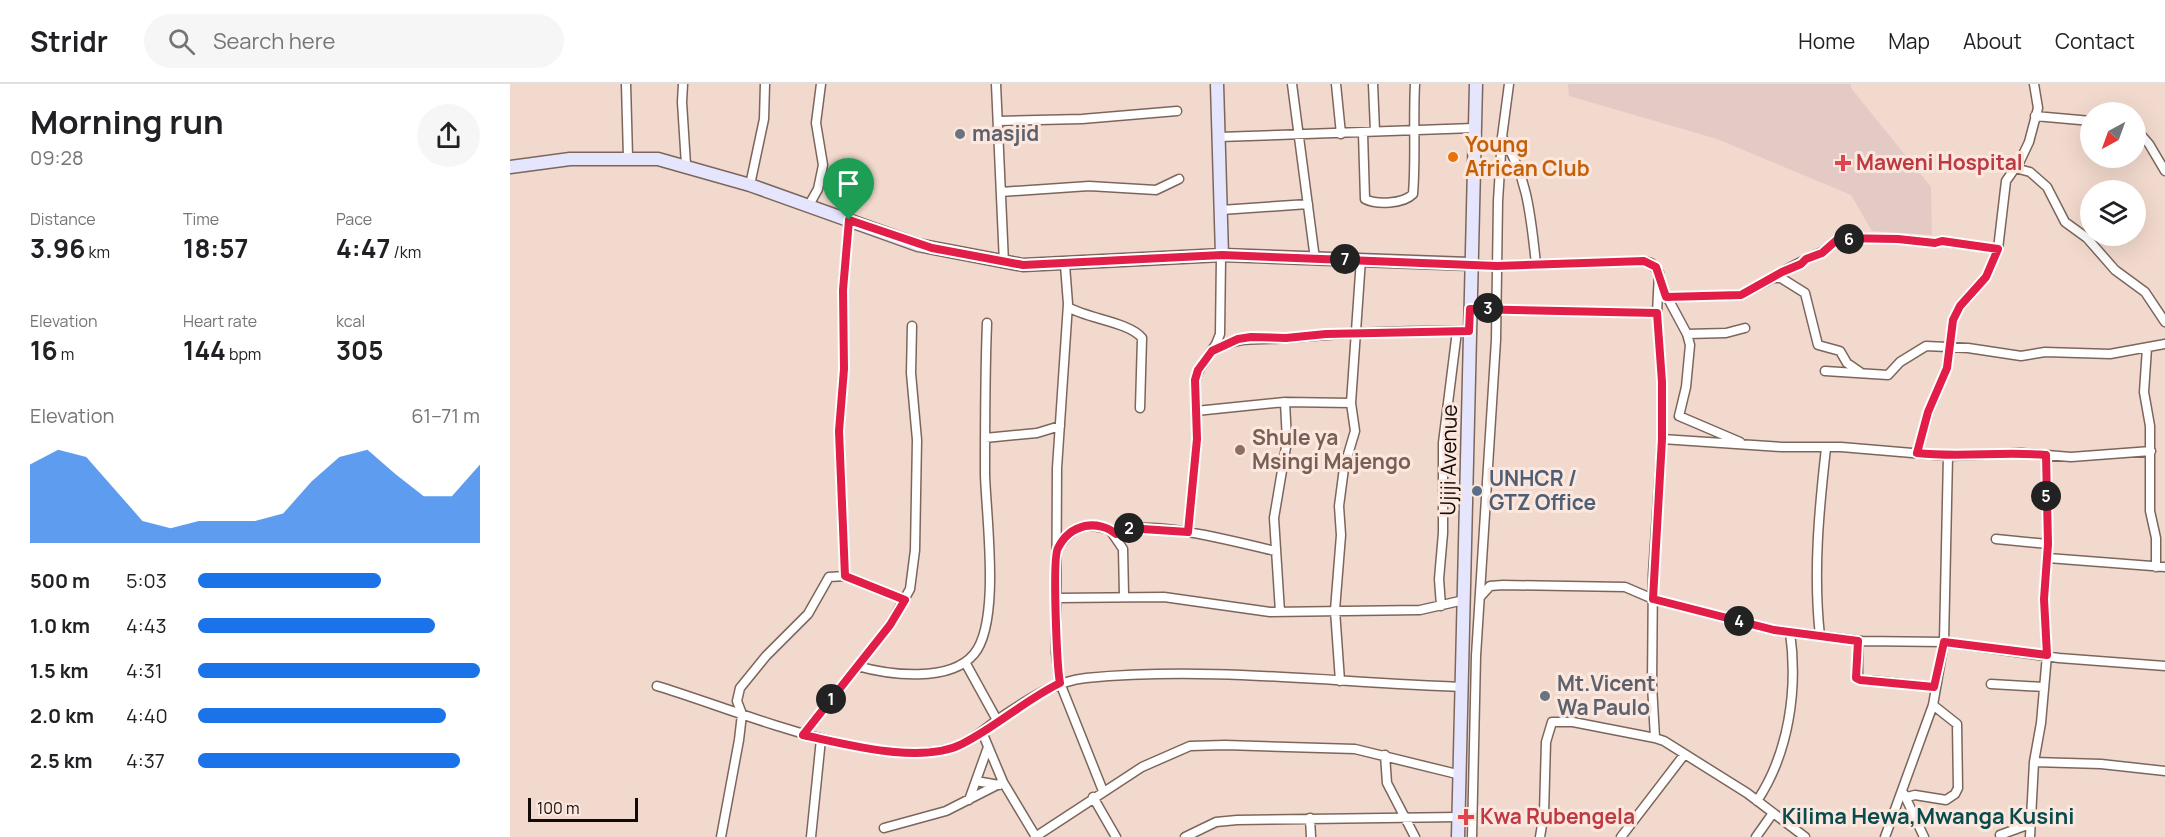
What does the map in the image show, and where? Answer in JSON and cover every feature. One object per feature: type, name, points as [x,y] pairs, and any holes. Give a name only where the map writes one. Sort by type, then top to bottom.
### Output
[{"type":"street","points":[[626,84],[628,157]]},
{"type":"street","points":[[683,84],[686,165]]},
{"type":"street","points":[[750,185],[764,119],[765,84]]},
{"type":"street","points":[[809,205],[818,189],[823,165],[816,123],[821,84]]},
{"type":"street","points":[[996,84],[1004,263]]},
{"type":"street","points":[[1188,532],[1195,483],[1197,411],[1195,380],[1198,370],[1212,351],[1220,334],[1222,256],[1217,84]]},
{"type":"street","points":[[1292,84],[1315,259]]},
{"type":"street","points":[[1336,84],[1341,134]]},
{"type":"street","points":[[1374,84],[1375,131]]},
{"type":"street","points":[[1363,133],[1364,195],[1368,201],[1381,203],[1408,199],[1413,194],[1415,84]]},
{"type":"street","name":"Ujiji Avenue","points":[[1458,837],[1469,462],[1463,331],[1470,309],[1476,84]]},
{"type":"street","points":[[1472,837],[1480,597],[1489,485],[1497,308],[1502,137],[1509,84]]},
{"type":"street","points":[[1917,453],[1928,412],[1947,368],[1948,346],[1956,313],[1986,277],[1998,249],[2006,181],[2029,142],[2035,116],[2038,102],[2034,84]]},
{"type":"street","points":[[999,121],[1082,119],[1177,111]]},
{"type":"street","points":[[2035,116],[2080,120]]},
{"type":"street","points":[[1219,137],[1474,129]]},
{"type":"street","points":[[1502,137],[1516,160],[1528,196],[1536,264]]},
{"type":"street","points":[[2146,141],[2165,171]]},
{"type":"street","points":[[510,167],[570,159],[628,157],[658,159],[686,165],[750,185],[918,245],[1004,263],[1065,265],[1222,256],[1497,266],[1644,261],[1656,267],[1666,297],[1688,334],[1689,367],[1679,416],[1746,445]]},
{"type":"street","points":[[2015,168],[2030,172],[2047,187],[2065,222],[2087,238],[2115,270],[2145,292],[2165,322]]},
{"type":"street","points":[[1001,192],[1089,186],[1156,190],[1179,179]]},
{"type":"street","points":[[1221,210],[1308,204]]},
{"type":"street","points":[[845,576],[839,431],[844,369],[843,290],[849,220]]},
{"type":"street","points":[[1666,297],[1741,295],[1801,264],[1806,259],[1822,253],[1839,238],[1898,239],[1935,243],[1942,241],[1998,249]]},
{"type":"street","points":[[1340,681],[1335,610],[1341,535],[1339,506],[1344,468],[1356,431],[1351,403],[1355,373],[1354,333],[1361,260]]},
{"type":"street","points":[[1065,265],[1068,307],[1057,468],[1056,653],[1060,683],[1103,791]]},
{"type":"street","points":[[1773,278],[1781,278],[1805,293],[1818,345],[1840,351],[1851,367],[1863,374]]},
{"type":"street","points":[[1654,738],[1653,599],[1662,439],[1662,382],[1657,313],[1661,281]]},
{"type":"street","points":[[1068,307],[1086,317],[1132,329],[1142,338],[1140,408]]},
{"type":"street","points":[[1470,309],[1657,313]]},
{"type":"street","points":[[857,666],[893,675],[909,676],[937,671],[965,662],[980,644],[988,612],[987,323]]},
{"type":"street","points":[[803,735],[890,625],[905,600],[913,572],[917,440],[910,373],[912,326]]},
{"type":"street","points":[[1688,334],[1726,333],[1744,328]]},
{"type":"street","points":[[1212,351],[1245,338],[1463,331],[1443,443],[1443,533],[1439,579],[1441,606]]},
{"type":"street","points":[[1825,370],[1887,376],[1900,362],[1926,346],[1948,346],[2021,356],[2045,352],[2110,354],[2165,344]]},
{"type":"street","points":[[2048,558],[2160,567],[2150,512],[2150,426],[2144,392],[2147,348]]},
{"type":"street","points":[[1197,411],[1284,402],[1351,403]]},
{"type":"street","points":[[1280,612],[1274,518],[1287,441],[1284,402]]},
{"type":"street","points":[[986,438],[1037,433],[1060,426]]},
{"type":"street","points":[[1662,439],[1948,456],[2010,453],[2071,457],[2151,451]]},
{"type":"street","points":[[1820,636],[1817,607],[1817,534],[1826,448]]},
{"type":"street","points":[[2030,837],[2034,762],[2041,723],[2047,655],[2044,587],[2048,558],[2046,455]]},
{"type":"street","points":[[1885,837],[1905,794],[1933,705],[1934,687],[1944,642],[1948,456]]},
{"type":"street","points":[[1056,550],[1069,532],[1080,527],[1100,526],[1116,534],[1123,549],[1124,595]]},
{"type":"street","points":[[1116,534],[1127,528],[1188,532],[1275,551]]},
{"type":"street","points":[[1996,539],[2048,544]]},
{"type":"street","points":[[721,837],[742,714],[737,701],[740,688],[746,679],[808,615],[829,577],[845,576],[905,600]]},
{"type":"street","points":[[1480,597],[1490,586],[1625,587],[1653,599],[1790,632],[1858,641],[1944,642],[2047,655],[2165,666]]},
{"type":"street","points":[[1057,598],[1124,595],[1192,599],[1251,610],[1280,612],[1395,611],[1441,606],[1464,600]]},
{"type":"street","points":[[1757,801],[1770,781],[1787,719],[1793,673],[1790,632]]},
{"type":"street","points":[[1858,641],[1856,672],[1858,679],[1934,687]]},
{"type":"street","points":[[965,662],[997,720]]},
{"type":"street","points":[[657,686],[803,735],[909,753],[938,752],[960,745],[1060,683],[1105,676],[1188,674],[1462,687]]},
{"type":"street","points":[[1991,684],[2043,687]]},
{"type":"street","points":[[1905,794],[1946,800],[1951,798],[1958,788],[1957,724],[1933,705]]},
{"type":"street","points":[[1540,837],[1544,813],[1546,749],[1552,722],[1573,722],[1654,738],[1757,801],[1805,837]]},
{"type":"street","points":[[982,732],[1001,784],[1036,837],[1093,797],[1155,760],[1190,746],[1355,749],[1461,775]]},
{"type":"street","points":[[811,837],[821,739]]},
{"type":"street","points":[[969,800],[988,747]]},
{"type":"street","points":[[1385,755],[1387,783],[1415,837]]},
{"type":"street","points":[[1621,837],[1684,755]]},
{"type":"street","points":[[2034,762],[2101,764],[2165,771]]},
{"type":"street","points":[[976,781],[1001,784]]},
{"type":"street","points":[[884,828],[946,811],[1001,784]]},
{"type":"street","points":[[1905,794],[1924,837]]},
{"type":"street","points":[[1093,797],[1116,837]]},
{"type":"street","points":[[1756,837],[1773,813]]},
{"type":"street","points":[[1190,836],[1216,822],[1310,818],[1459,818]]},
{"type":"street","points":[[1310,818],[1311,837]]},
{"type":"street","points":[[2000,835],[2030,824]]},
{"type":"shaded area","name":"Maweni Hospital","points":[[1568,84],[1851,84],[1851,88],[1931,187],[1932,235],[1872,231],[1851,195],[1717,139],[1569,96]]},
{"type":"place","name":"masjid","points":[[960,134]]},
{"type":"place","name":"Young African Club","points":[[1453,157]]},
{"type":"place","name":"Maweni Hospital","points":[[1843,163]]},
{"type":"place","name":"Shule ya Msingi Majengo","points":[[1240,450]]},
{"type":"place","name":"UNHCR / GTZ Office","points":[[1477,491]]},
{"type":"place","name":"Mt.Vicent Wa Paulo","points":[[1545,696]]},
{"type":"place","name":"Kwa Rubengela","points":[[1466,817]]},
{"type":"district","name":"Kilima Hewa,Mwanga Kusini","points":[[1928,816]]},
{"type":"route","points":[[849,220],[918,245],[1023,265],[1065,265],[1185,257],[1221,257],[1222,255],[1497,266],[1644,261],[1656,267],[1666,297],[1741,295],[1801,264],[1806,259],[1822,253],[1837,238],[1881,238],[1935,243],[1942,241],[1998,249],[1986,277],[1960,306],[1953,320],[1947,368],[1928,412],[1917,453],[1948,456],[1998,453],[2046,455],[2048,558],[2044,599],[2047,655],[1944,642],[1934,687],[1913,683],[1860,680],[1856,678],[1858,641],[1774,630],[1653,599],[1655,531],[1662,439],[1662,382],[1657,313],[1470,309],[1469,331],[1326,334],[1286,338],[1251,337],[1223,344],[1212,351],[1198,370],[1195,380],[1197,439],[1195,483],[1188,532],[1127,528],[1116,534],[1100,526],[1090,525],[1069,532],[1056,550],[1056,653],[1060,683],[1013,710],[960,745],[938,752],[909,753],[803,735],[890,625],[905,600],[845,576],[840,505],[839,411],[844,369],[843,290],[849,220]]}]
